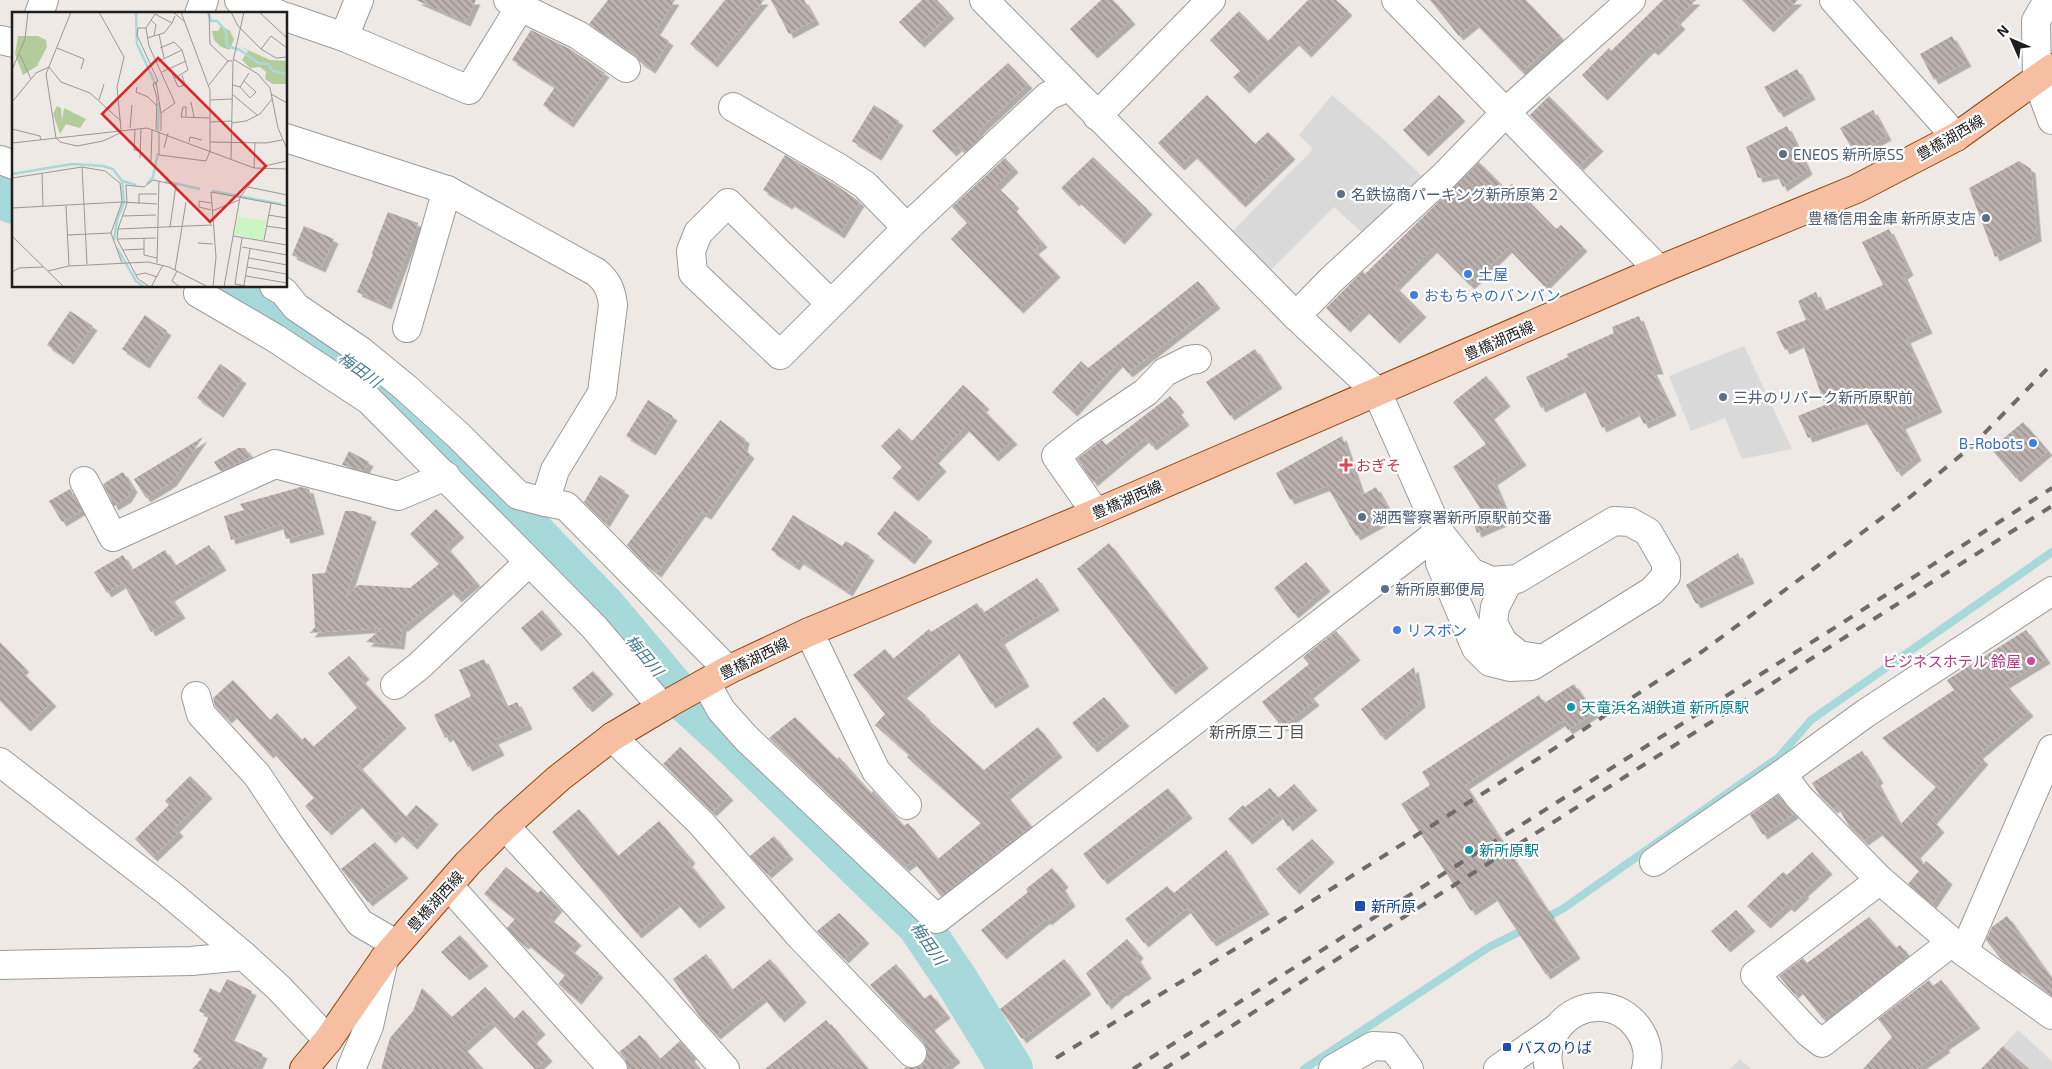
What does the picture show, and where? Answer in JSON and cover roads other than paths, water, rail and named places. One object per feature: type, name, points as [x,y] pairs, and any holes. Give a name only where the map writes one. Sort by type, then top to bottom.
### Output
[{"type":"main road","name":"豊橋湖西線","points":[[304,1069],[328,1040],[390,951],[468,863],[505,826],[559,778],[612,737],[665,705],[808,632],[1096,512],[1659,270],[1856,188],[1956,137],[2045,74]]},
{"type":"street","points":[[200,12],[204,0]]},
{"type":"street","points":[[239,0],[272,12]]},
{"type":"street","points":[[344,37],[359,0]]},
{"type":"street","points":[[984,0],[1296,316],[1378,392],[1438,532],[1471,572],[1492,581],[1517,579],[1614,521],[1630,522],[1648,532],[1666,562],[1666,576],[1652,591],[1532,666],[1510,667],[1490,662],[1476,648],[1440,564],[1438,532]]},
{"type":"street","points":[[1097,116],[1211,0]]},
{"type":"street","points":[[1396,0],[1507,111],[1659,270]]},
{"type":"street","points":[[1296,316],[1331,280],[1445,175],[1507,111],[1631,0]]},
{"type":"street","points":[[1834,0],[1956,137]]},
{"type":"street","points":[[2048,0],[2036,21],[2052,120]]},
{"type":"street","points":[[288,18],[344,37],[469,90],[514,4],[578,35],[626,68]]},
{"type":"street","points":[[831,304],[728,202],[698,233],[691,251],[693,273],[780,355],[831,304],[907,228],[1048,96],[1068,86]]},
{"type":"street","points":[[734,107],[840,168],[865,185],[907,228]]},
{"type":"street","points":[[288,139],[447,190],[596,272],[606,280],[611,290],[613,305],[602,394],[555,470],[545,502]]},
{"type":"street","points":[[0,160],[12,164]]},
{"type":"street","points":[[406,328],[447,190]]},
{"type":"street","points":[[277,288],[284,292],[296,306],[361,351],[406,388],[459,436],[518,495],[566,506],[711,680],[721,710],[746,738],[937,919],[1438,532]]},
{"type":"street","points":[[200,289],[369,400],[594,627],[665,705]]},
{"type":"street","points":[[1096,512],[1056,456],[1084,433],[1146,392],[1165,372],[1189,360],[1197,359]]},
{"type":"street","points":[[84,481],[113,537],[275,464],[398,496],[446,476]]},
{"type":"street","points":[[395,685],[419,666],[529,562]]},
{"type":"street","points":[[1509,580],[1495,607],[1493,623],[1503,642],[1518,655],[1543,659]]},
{"type":"street","points":[[1654,862],[1782,774],[1866,713],[2052,591]]},
{"type":"street","points":[[808,632],[876,770],[907,805]]},
{"type":"street","points":[[196,696],[201,714],[257,775],[360,923],[390,951],[369,1026],[351,1069]]},
{"type":"street","points":[[612,737],[701,823],[800,936],[912,1053]]},
{"type":"street","points":[[1880,880],[1755,975],[1809,1033],[1822,1043],[1958,947],[2052,749]]},
{"type":"street","points":[[0,762],[169,893],[244,956],[280,988],[328,1040]]},
{"type":"street","points":[[1782,774],[1799,796],[1880,880],[1958,947],[2052,1015]]},
{"type":"street","points":[[505,826],[651,984],[716,1066]]},
{"type":"street","points":[[449,886],[613,1069]]},
{"type":"street","points":[[0,965],[190,961],[244,956]]},
{"type":"street","points":[[1498,1069],[1557,1028],[1569,1016],[1584,1009],[1600,1007],[1616,1010],[1630,1019],[1641,1030],[1647,1046],[1648,1062],[1646,1069]]},
{"type":"street","points":[[1549,1069],[1547,1061],[1549,1044],[1557,1028]]},
{"type":"street","points":[[1333,1069],[1373,1046],[1393,1047],[1409,1069]]},
{"type":"waterway","name":"梅田川","points":[[0,197],[12,201]]},
{"type":"waterway","name":"梅田川","points":[[237,288],[364,370],[426,422],[604,607],[674,690],[727,738],[919,925],[958,983],[1011,1069]]},
{"type":"waterway","points":[[1542,920],[1564,908],[1779,757],[1811,720],[2052,552]]},
{"type":"waterway","points":[[1304,1069],[1489,947],[1525,929]]},
{"type":"railway","points":[[1056,1058],[1266,930],[1563,743],[1703,651],[1910,497],[1971,447],[2052,364]]},
{"type":"railway","points":[[1133,1069],[1839,625],[2052,488]]},
{"type":"railway","points":[[1164,1069],[2052,506]]},
{"type":"place","name":"ENEOS 新所原SS","points":[[1783,154]]},
{"type":"place","name":"名鉄協商パーキング新所原第２","points":[[1341,194]]},
{"type":"place","name":"豊橋信用金庫 新所原支店","points":[[1986,218]]},
{"type":"place","name":"土屋","points":[[1468,274]]},
{"type":"place","name":"おもちゃのバンバン","points":[[1414,295]]},
{"type":"place","name":"三井のリパーク新所原駅前","points":[[1723,397]]},
{"type":"place","name":"B-Robots","points":[[2033,443]]},
{"type":"place","name":"おぎそ","points":[[1346,465]]},
{"type":"place","name":"湖西警察署新所原駅前交番","points":[[1362,517]]},
{"type":"place","name":"新所原郵便局","points":[[1385,589]]},
{"type":"place","name":"リスボン","points":[[1397,630]]},
{"type":"place","name":"ビジネスホテル 鈴屋","points":[[2031,661]]},
{"type":"place","name":"天竜浜名湖鉄道 新所原駅","points":[[1571,707]]},
{"type":"place","name":"新所原駅","points":[[1469,850]]},
{"type":"place","name":"新所原","points":[[1360,906]]},
{"type":"place","name":"バスのりば","points":[[1507,1047]]},
{"type":"district","name":"新所原三丁目","points":[[1257,731]]}]
